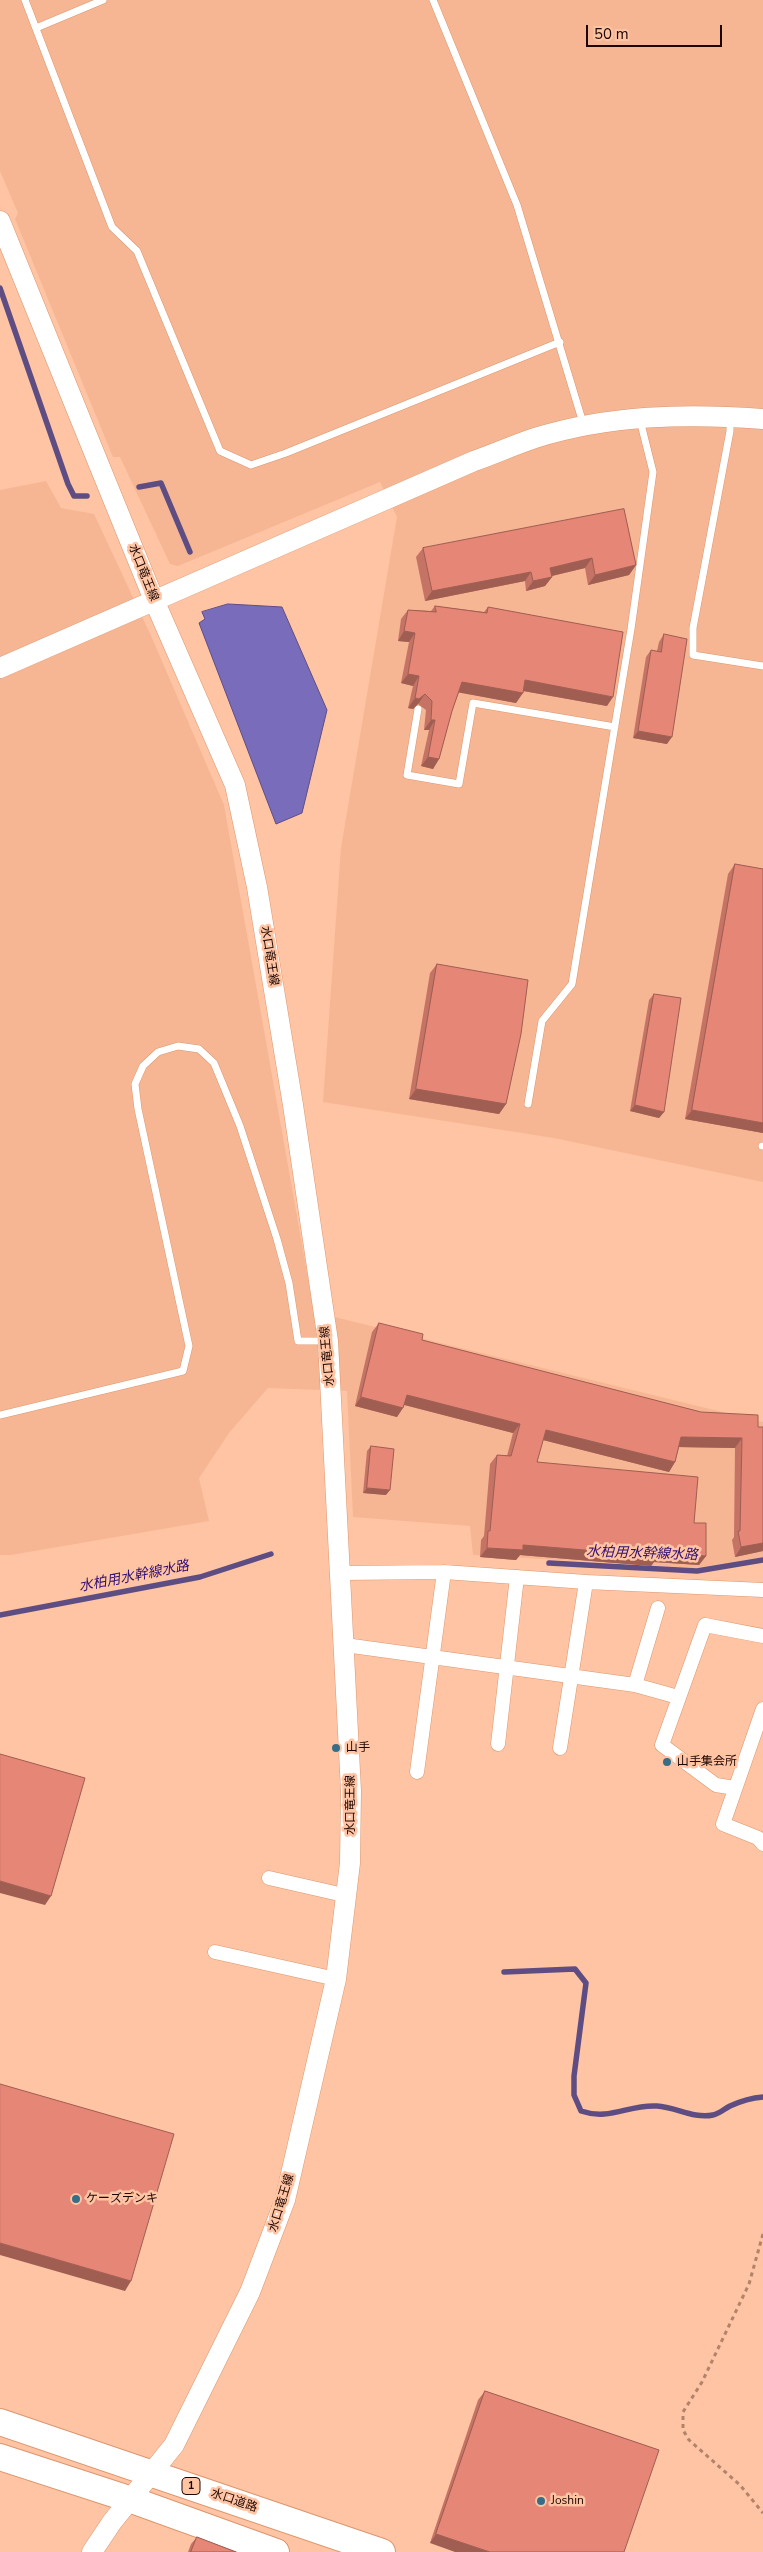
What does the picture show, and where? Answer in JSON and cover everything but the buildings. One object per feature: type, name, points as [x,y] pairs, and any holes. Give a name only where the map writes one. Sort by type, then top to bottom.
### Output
[{"type":"highway","name":"水口道路","points":[[0,2422],[382,2552]]},
{"type":"highway","points":[[0,2457],[132,2500],[276,2552]]},
{"type":"main road","name":"水口竜王線","points":[[0,221],[154,600],[235,785],[257,887],[293,1105],[328,1341],[351,1791],[348,1896],[336,1979],[311,2096],[285,2200],[250,2292],[174,2445],[154,2473],[112,2522],[92,2552]]},
{"type":"main road","points":[[0,668],[474,462],[535,438],[584,426],[640,418],[730,416],[763,419]]},
{"type":"street","points":[[340,1573],[444,1572],[586,1582],[763,1590]]},
{"type":"street","points":[[417,1772],[444,1572]]},
{"type":"street","points":[[498,1744],[517,1577]]},
{"type":"street","points":[[560,1748],[586,1582]]},
{"type":"street","points":[[635,1685],[658,1608]]},
{"type":"street","points":[[735,1788],[716,1785],[662,1745],[704,1625],[763,1636]]},
{"type":"street","points":[[345,1645],[635,1685],[678,1697]]},
{"type":"street","points":[[763,1709],[723,1824],[758,1838],[763,1844]]},
{"type":"street","points":[[269,1878],[348,1896]]},
{"type":"street","points":[[215,1952],[336,1979]]},
{"type":"lane","points":[[25,0],[112,227],[137,251],[220,451],[251,465],[339,432],[560,342]]},
{"type":"lane","points":[[36,28],[103,0]]},
{"type":"lane","points":[[433,0],[517,206],[560,342],[584,426]]},
{"type":"lane","points":[[730,416],[730,431],[693,628],[693,655],[763,666]]},
{"type":"lane","points":[[528,1104],[542,1021],[572,984],[615,727],[653,472],[640,418]]},
{"type":"lane","points":[[418,709],[408,775],[459,784],[473,703],[615,727]]},
{"type":"lane","points":[[0,1416],[183,1372],[189,1346],[138,1110],[135,1084],[143,1066],[158,1052],[178,1046],[199,1049],[214,1063],[240,1126],[286,1274],[298,1341],[328,1341]]},
{"type":"path","points":[[763,2234],[749,2284],[702,2382],[683,2412],[682,2420],[689,2440],[740,2485],[763,2513]]},
{"type":"shaded area","points":[[0,0],[763,0],[763,1182],[554,1138],[323,1102],[341,848],[397,517],[380,482],[178,566],[170,564],[120,457],[113,457],[15,219],[18,213],[0,171]]},
{"type":"shaded area","points":[[46,481],[61,508],[94,514],[152,638],[224,805],[314,1312],[763,1422],[763,1557],[696,1568],[473,1555],[470,1526],[353,1517],[347,1391],[268,1388],[229,1433],[199,1478],[209,1521],[11,1555],[0,1555],[0,490]]},
{"type":"shaded area","points":[[228,604],[282,607],[327,710],[302,813],[276,824],[199,623],[205,619],[202,612]]},
{"type":"waterway","points":[[0,288],[68,484],[74,496],[87,496]]},
{"type":"waterway","points":[[139,487],[161,483],[190,552]]},
{"type":"waterway","name":"水柏用水幹線水路","points":[[0,1615],[200,1577],[271,1554]]},
{"type":"waterway","name":"水柏用水幹線水路","points":[[549,1563],[697,1571],[763,1560]]},
{"type":"waterway","points":[[504,1972],[575,1969],[586,1983],[574,2076],[574,2095],[581,2111],[601,2114],[637,2107],[657,2106],[706,2116],[719,2113],[742,2101],[763,2097]]},
{"type":"place","name":"山手","points":[[336,1748]]},
{"type":"place","name":"山手集会所","points":[[667,1762]]},
{"type":"place","name":"ケーズデンキ","points":[[76,2199]]},
{"type":"place","name":"Joshin","points":[[541,2501]]}]
